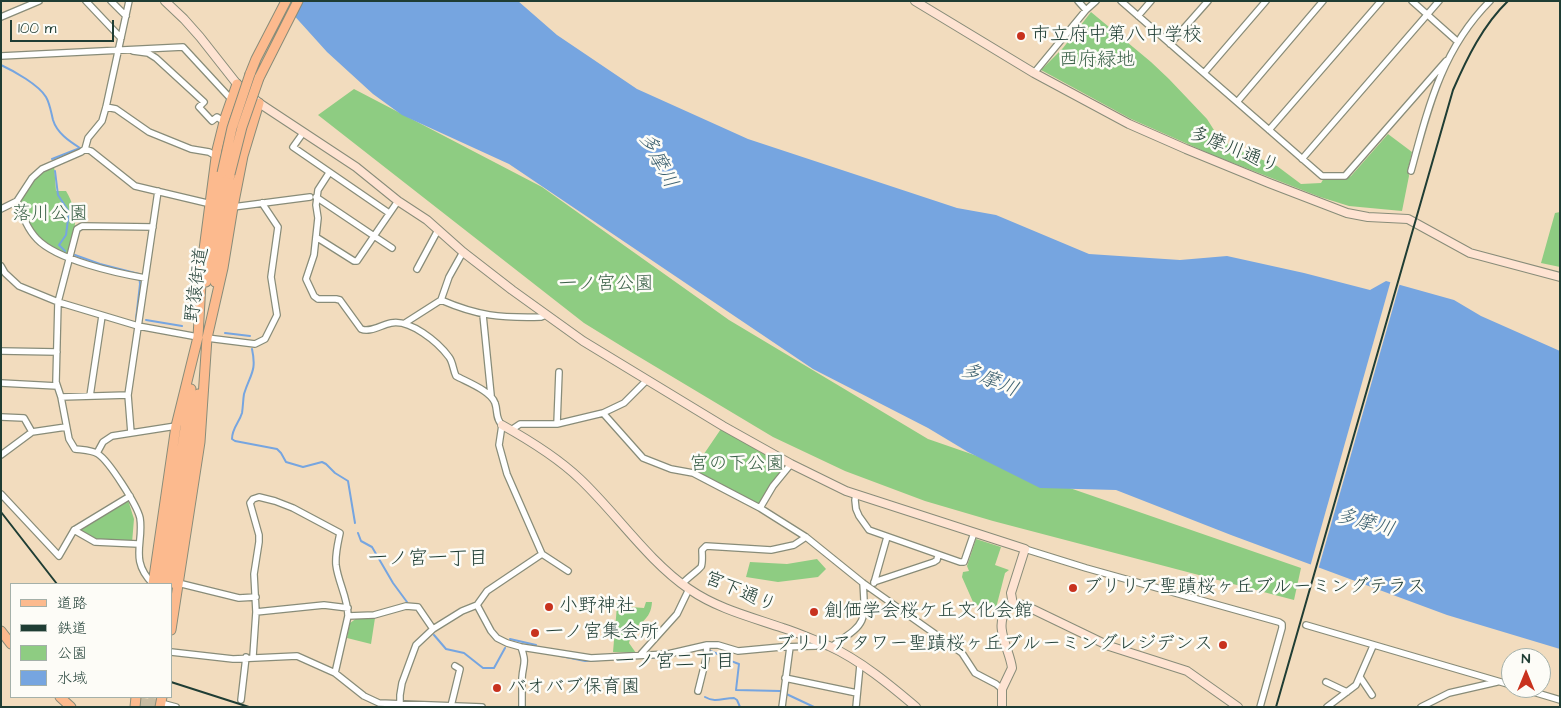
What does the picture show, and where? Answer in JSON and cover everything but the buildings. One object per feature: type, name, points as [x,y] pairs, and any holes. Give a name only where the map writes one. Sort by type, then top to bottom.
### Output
[{"type":"main road","name":"野猿街道","points":[[172,615],[203,337],[232,128],[254,76],[256,59],[286,1]]},
{"type":"main road","name":"野猿街道","points":[[254,76],[265,65],[298,1]]},
{"type":"main road","points":[[203,337],[202,265],[216,156],[236,84]]},
{"type":"main road","points":[[153,583],[176,426],[223,268],[245,149],[259,103]]},
{"type":"main road","name":"野猿街道","points":[[161,583],[203,337]]},
{"type":"main road","points":[[1,631],[10,643]]},
{"type":"main road","points":[[61,698],[72,707]]},
{"type":"street","points":[[1,17],[39,1]]},
{"type":"street","points":[[86,1],[121,38]]},
{"type":"street","points":[[111,1],[126,16]]},
{"type":"street","points":[[1,209],[17,201],[32,178],[42,169],[85,149],[88,138],[102,121],[129,1]]},
{"type":"street","points":[[165,1],[200,37],[236,84],[259,103],[349,162],[398,201],[427,220],[463,252],[546,315],[646,381],[791,464],[856,495],[1095,570],[1279,622],[1282,624],[1282,628],[1260,707]]},
{"type":"street","name":"多摩川通り","points":[[915,1],[1034,73],[1129,124],[1269,183],[1347,213],[1368,217],[1408,219],[1470,253],[1560,278]]},
{"type":"street","points":[[1078,1],[1086,10]]},
{"type":"street","points":[[1034,73],[1086,10],[1096,1]]},
{"type":"street","points":[[1121,1],[1322,176],[1345,176],[1446,61],[1473,21],[1490,1]]},
{"type":"street","points":[[1138,16],[1150,1]]},
{"type":"street","points":[[1170,44],[1208,1]]},
{"type":"street","points":[[1204,73],[1266,1]]},
{"type":"street","points":[[1237,102],[1323,1]]},
{"type":"street","points":[[1269,130],[1381,1]]},
{"type":"street","points":[[1412,1],[1458,42]]},
{"type":"street","points":[[1302,159],[1439,1]]},
{"type":"street","points":[[1,56],[183,47],[231,99]]},
{"type":"street","points":[[119,50],[148,54],[156,58],[204,102],[199,107],[212,121],[217,117],[224,122]]},
{"type":"street","points":[[1411,171],[1432,96],[1446,61]]},
{"type":"street","points":[[106,107],[116,109],[148,132],[191,149],[209,152],[216,156]]},
{"type":"street","points":[[303,133],[293,146],[389,213]]},
{"type":"street","points":[[85,149],[91,151],[135,186],[211,204]]},
{"type":"street","points":[[330,173],[313,197],[316,237],[314,255],[306,279],[314,296],[318,299],[340,300],[361,328],[366,331],[394,322],[405,323],[423,332],[450,358],[456,376],[491,396]]},
{"type":"street","points":[[131,433],[128,396],[158,191]]},
{"type":"street","points":[[233,207],[313,197],[392,248]]},
{"type":"street","points":[[17,201],[35,238],[47,249],[113,272],[144,278]]},
{"type":"street","points":[[316,237],[354,261],[358,261],[398,201]]},
{"type":"street","points":[[2,268],[18,286],[58,302],[102,316],[138,326],[255,344],[265,339],[276,315],[271,277],[278,227],[262,203]]},
{"type":"street","points":[[152,583],[141,566],[138,544],[140,517],[136,506],[108,464],[97,453],[75,449],[69,439],[62,397],[57,386],[57,352],[58,302],[77,229],[82,226],[153,227]]},
{"type":"street","points":[[417,269],[438,230]]},
{"type":"street","points":[[405,323],[441,300],[449,277],[463,252]]},
{"type":"street","points":[[441,300],[483,315],[514,318],[541,317],[546,315]]},
{"type":"street","points":[[483,315],[491,396],[496,404],[498,421],[502,425],[499,445],[507,474],[542,554],[568,571]]},
{"type":"street","points":[[90,396],[102,316]]},
{"type":"street","points":[[1,351],[57,352]]},
{"type":"street","points":[[557,424],[559,372]]},
{"type":"street","points":[[511,430],[520,424],[557,424],[603,413],[624,403],[646,381]]},
{"type":"street","points":[[1,383],[57,386]]},
{"type":"street","points":[[62,397],[128,396]]},
{"type":"street","points":[[603,413],[643,458],[671,469],[693,473],[760,508],[806,537],[863,583],[962,653],[975,673],[1002,689]]},
{"type":"street","points":[[1,417],[24,418],[32,432]]},
{"type":"street","name":"宮下通り","points":[[502,425],[564,464],[667,571],[685,586],[732,612],[785,628],[831,647],[889,684],[916,707]]},
{"type":"street","points":[[97,453],[103,442],[112,436],[176,426]]},
{"type":"street","points":[[1,455],[32,432],[66,427]]},
{"type":"street","points":[[760,508],[773,486],[791,464]]},
{"type":"street","points":[[1,494],[59,556],[74,530],[130,496]]},
{"type":"street","points":[[856,495],[856,509],[869,530],[938,555],[964,562],[974,533]]},
{"type":"street","points":[[253,656],[256,612],[254,574],[259,535],[250,503],[253,499],[260,497],[293,508],[340,533],[336,566],[348,608],[348,616],[335,673]]},
{"type":"street","points":[[74,530],[95,542],[138,544]]},
{"type":"street","points":[[641,654],[677,614],[689,575],[701,567],[702,550],[706,546],[771,550],[794,545],[806,537]]},
{"type":"street","points":[[872,589],[887,537]]},
{"type":"street","points":[[1013,605],[1011,593],[1025,548]]},
{"type":"street","points":[[400,706],[402,683],[416,645],[433,629],[477,604],[487,591],[542,554]]},
{"type":"street","points":[[874,582],[934,562],[937,560],[938,555]]},
{"type":"street","points":[[831,647],[861,624],[865,607],[863,583]]},
{"type":"street","points":[[174,584],[239,598],[256,597]]},
{"type":"street","points":[[477,604],[491,631],[497,638],[521,647],[591,658],[668,654],[718,646],[738,651],[816,646],[821,643]]},
{"type":"street","points":[[256,612],[324,605],[348,608]]},
{"type":"street","points":[[1002,707],[1002,689],[1012,668],[1002,622],[1006,610],[1013,605],[1026,606],[1109,646],[1187,671],[1238,707]]},
{"type":"street","points":[[348,616],[374,615],[406,606],[418,607],[433,629]]},
{"type":"street","points":[[1306,625],[1499,682]]},
{"type":"street","points":[[1327,707],[1356,685],[1373,646]]},
{"type":"street","points":[[521,647],[525,658],[522,676],[522,707]]},
{"type":"street","points":[[782,707],[790,647]]},
{"type":"street","points":[[698,691],[707,648]]},
{"type":"street","points":[[172,652],[233,658],[297,656],[335,673],[370,699],[379,703],[400,706],[482,707]]},
{"type":"street","points":[[241,700],[246,657]]},
{"type":"street","points":[[856,707],[860,665]]},
{"type":"street","points":[[451,706],[460,668],[455,666]]},
{"type":"street","points":[[1360,677],[1372,695]]},
{"type":"street","points":[[785,678],[857,693]]},
{"type":"street","points":[[1326,682],[1348,692]]},
{"type":"street","points":[[1421,707],[1449,693],[1499,682]]},
{"type":"street","points":[[161,702],[176,707]]},
{"type":"green space","name":"西府緑地","points":[[1091,12],[1169,79],[1207,119],[1219,138],[1237,149],[1277,166],[1301,184],[1321,183],[1324,178],[1345,179],[1351,176],[1388,134],[1412,152],[1402,211],[1349,206],[1320,197],[1215,156],[1131,119],[1041,70],[1063,48]]},
{"type":"green space","name":"一ノ宮公園","points":[[354,89],[542,187],[729,320],[928,439],[1301,568],[1294,600],[993,521],[925,501],[845,471],[773,437],[584,323],[318,115]]},
{"type":"green space","name":"落川公園","points":[[54,164],[56,191],[66,191],[75,215],[69,257],[35,238],[17,201],[32,178]]},
{"type":"green space","points":[[1560,212],[1560,267],[1541,263],[1555,213]]},
{"type":"green space","name":"宮の下公園","points":[[723,426],[786,463],[760,508],[693,470]]},
{"type":"green space","points":[[128,500],[134,519],[132,543],[95,539],[80,530]]},
{"type":"green space","points":[[976,539],[1001,547],[995,565],[1009,570],[1005,573],[996,608],[991,608],[988,613],[973,602],[962,577],[963,572],[969,571],[967,566]]},
{"type":"green space","points":[[817,559],[826,569],[818,577],[778,582],[746,577],[750,562],[787,564]]},
{"type":"green space","points":[[646,602],[652,602],[649,613],[631,634],[629,643],[636,653],[613,652],[617,606],[644,608]]},
{"type":"green space","points":[[357,618],[375,618],[371,644],[347,638],[350,623]]},
{"type":"water","name":"多摩川","points":[[281,1],[518,1],[557,35],[637,89],[748,139],[957,208],[996,215],[1089,254],[1180,260],[1227,256],[1370,290],[1386,281],[1454,300],[1481,316],[1560,351],[1560,649],[1447,615],[1116,490],[1040,488],[968,452],[928,428],[813,369],[509,164],[402,115],[373,94],[327,52]]},
{"type":"pier","points":[[1391,280],[1400,283],[1318,570],[1310,567]]},
{"type":"waterway","points":[[1,65],[26,79],[43,92],[57,129],[80,148],[52,159]]},
{"type":"waterway","points":[[55,171],[58,195],[69,212],[66,235],[59,245],[65,251]]},
{"type":"waterway","points":[[75,255],[100,264],[139,274],[140,284],[136,319]]},
{"type":"waterway","points":[[146,320],[182,326]]},
{"type":"waterway","points":[[225,333],[250,336]]},
{"type":"waterway","points":[[252,349],[254,363],[252,373],[244,394],[242,413],[233,432],[232,439],[277,449],[286,462],[303,467],[322,462],[326,464],[335,473],[348,481],[355,523]]},
{"type":"waterway","points":[[358,533],[361,541],[372,547],[393,583],[407,602]]},
{"type":"waterway","points":[[434,635],[446,649],[464,653],[483,668],[494,668],[505,648]]},
{"type":"waterway","points":[[510,639],[536,645]]},
{"type":"waterway","points":[[697,650],[708,650],[739,664],[736,690],[780,691],[814,707]]},
{"type":"waterway","points":[[561,656],[585,661],[601,660]]},
{"type":"waterway","points":[[650,658],[663,657]]},
{"type":"waterway","points":[[705,697],[716,700],[734,698],[740,707]]},
{"type":"tunnel","points":[[143,707],[145,698]]},
{"type":"tunnel","points":[[152,707],[153,698]]},
{"type":"railway","points":[[1276,707],[1453,90],[1483,31],[1508,1]]},
{"type":"railway","points":[[1,512],[56,583]]},
{"type":"railway","points":[[172,682],[249,707]]},
{"type":"place","name":"市立府中第八中学校","points":[[1021,36]]},
{"type":"place","name":"ブリリア聖蹟桜ヶ丘ブルーミングテラス","points":[[1073,588]]},
{"type":"place","name":"小野神社","points":[[549,607]]},
{"type":"place","name":"創価学会桜ケ丘文化会館","points":[[814,612]]},
{"type":"place","name":"一ノ宮集会所","points":[[535,633]]},
{"type":"place","name":"ブリリアタワー聖蹟桜ヶ丘ブルーミングレジデンス","points":[[1223,645]]},
{"type":"place","name":"バオバブ保育園","points":[[497,688]]},
{"type":"district","name":"一ノ宮一丁目","points":[[428,560]]},
{"type":"district","name":"一ノ宮二丁目","points":[[675,663]]}]
